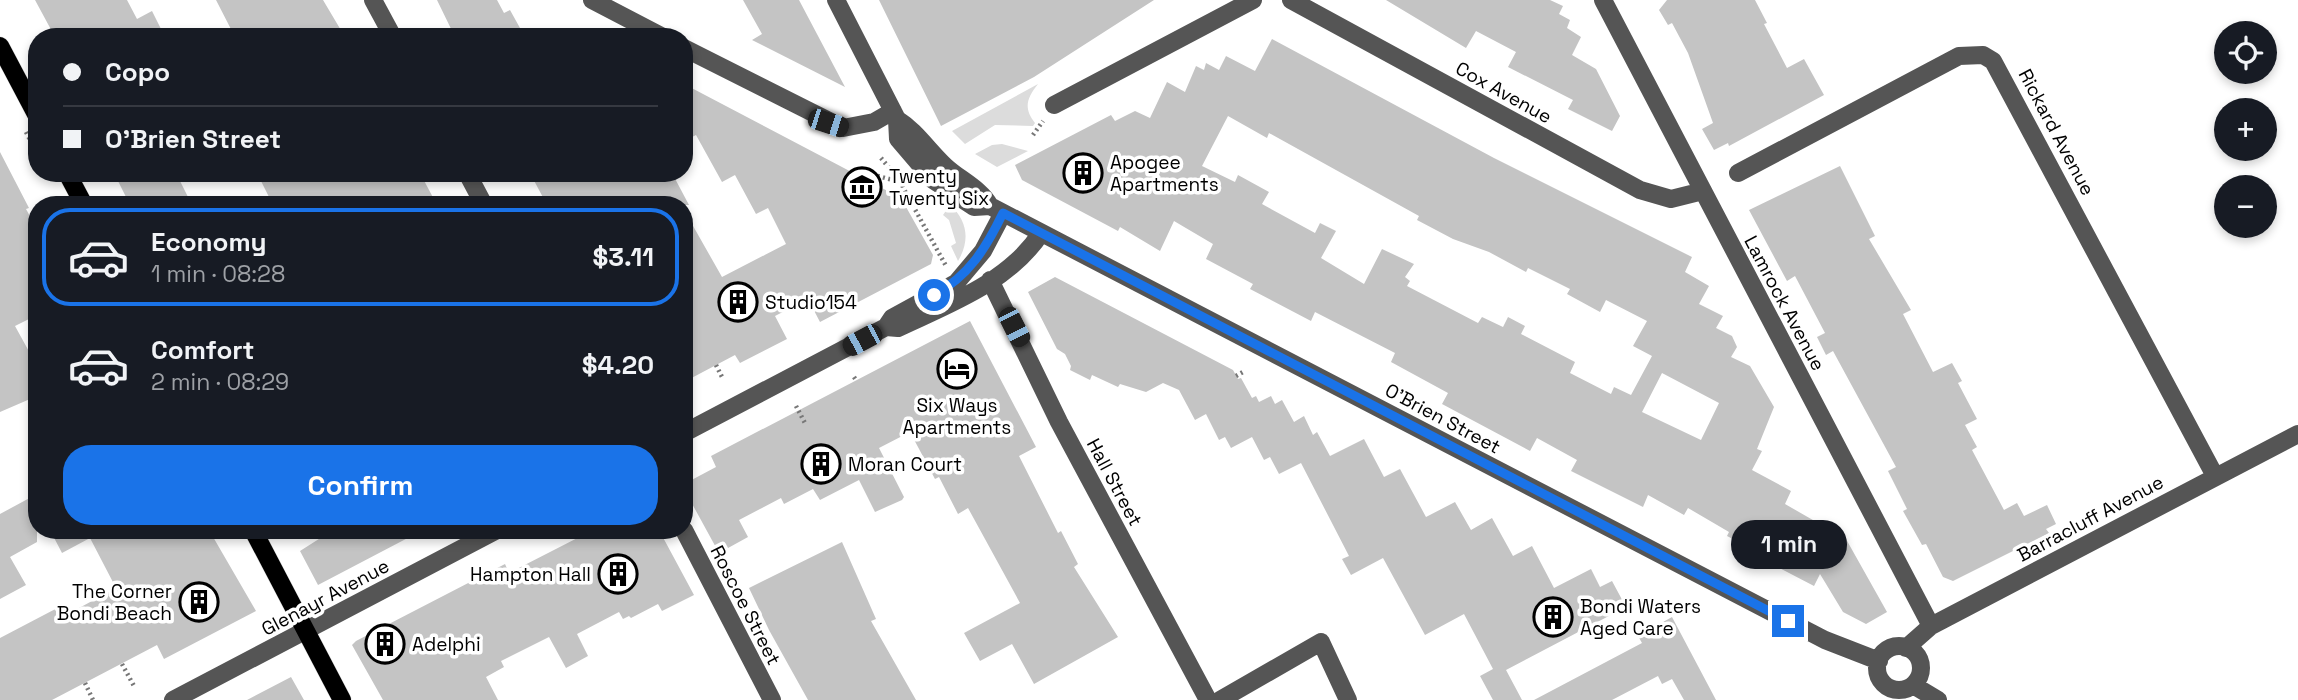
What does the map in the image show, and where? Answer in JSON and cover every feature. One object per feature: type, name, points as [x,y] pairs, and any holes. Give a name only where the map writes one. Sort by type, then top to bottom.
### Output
[{"type":"main road","points":[[0,46],[28,99]]},
{"type":"main road","points":[[258,539],[342,700]]},
{"type":"street","points":[[373,0],[388,28]]},
{"type":"street","points":[[592,0],[646,28]]},
{"type":"street","points":[[693,53],[843,128],[895,115],[836,0]]},
{"type":"street","points":[[1054,105],[1252,0]]},
{"type":"street","name":"Cox Avenue","points":[[1291,0],[1640,190],[1671,199],[1703,191]]},
{"type":"street","name":"Lamrock Avenue","points":[[1603,0],[1931,626]]},
{"type":"street","name":"Rickard Avenue","points":[[1738,173],[1959,56],[1983,55],[1993,61],[2215,476]]},
{"type":"street","name":"O'Brien Street","points":[[895,115],[913,129],[922,144],[953,173],[984,194],[996,210],[1825,640],[1879,661]]},
{"type":"street","points":[[693,428],[886,327],[892,318],[956,283],[983,251],[996,210]]},
{"type":"street","points":[[886,327],[898,328],[990,281],[1030,250],[1041,233]]},
{"type":"street","name":"Hall Street","points":[[990,281],[1059,422],[1208,700]]},
{"type":"street","name":"Barracluff Avenue","points":[[1906,648],[1931,626],[2298,433]]},
{"type":"street","name":"Glenayr Avenue","points":[[173,700],[480,539]]},
{"type":"street","name":"Roscoe Street","points":[[689,539],[772,700]]},
{"type":"street","points":[[1220,700],[1321,642],[1348,700]]},
{"type":"street","points":[[1906,648],[1916,654],[1921,667],[1913,685],[1898,690],[1885,685],[1878,673],[1879,661],[1890,649],[1906,648]]},
{"type":"street","points":[[1913,685],[1938,700]]},
{"type":"path","points":[[880,158],[900,182],[948,270]]},
{"type":"path","points":[[867,173],[900,182]]},
{"type":"path","points":[[900,182],[905,177]]},
{"type":"path","points":[[716,365],[723,379]]},
{"type":"path","points":[[1236,376],[1243,372]]},
{"type":"path","points":[[796,406],[806,425]]},
{"type":"path","points":[[122,664],[134,686]]},
{"type":"path","points":[[85,683],[93,700]]},
{"type":"shaded area","points":[[1038,84],[1028,103],[1029,113],[1035,123],[1033,126],[995,125],[965,144],[952,131]]},
{"type":"shaded area","points":[[1002,144],[1028,151],[997,167],[975,154],[992,145]]},
{"type":"shaded area","points":[[950,205],[964,224],[964,246],[958,261],[951,246],[956,243],[949,220],[943,215]]},
{"type":"building","points":[[35,0],[127,0],[137,19],[152,11],[160,28],[50,28]]},
{"type":"building","points":[[216,0],[323,0],[340,28],[230,28]]},
{"type":"building","points":[[437,0],[497,0],[504,13],[510,10],[520,28],[451,28]]},
{"type":"building","points":[[743,0],[799,0],[845,87],[752,40],[762,34]]},
{"type":"building","points":[[879,0],[1154,0],[1034,77],[941,126]]},
{"type":"building","points":[[1386,0],[1550,0],[1563,6],[1559,14],[1570,20],[1567,28],[1581,37],[1572,55],[1596,69],[1620,116],[1612,131],[1568,109],[1573,100],[1508,67],[1516,52],[1476,31],[1466,48]]},
{"type":"building","points":[[1667,0],[1755,0],[1787,68],[1804,59],[1824,95],[1729,146],[1728,143],[1714,150],[1702,129],[1713,123],[1688,53],[1672,23],[1668,25],[1659,10]]},
{"type":"building","points":[[1272,39],[1494,158],[1692,257],[1685,272],[1709,286],[1699,304],[1723,316],[1716,328],[1732,336],[1737,347],[1731,357],[1750,366],[1774,407],[1757,449],[1762,451],[1752,470],[1791,491],[1785,504],[1846,539],[1887,612],[1866,624],[1843,612],[1820,574],[1814,586],[1764,560],[1766,556],[1727,536],[1729,532],[1688,508],[1684,515],[1648,495],[1643,507],[1571,471],[1577,460],[1537,438],[1530,451],[1442,404],[1448,393],[1391,362],[1395,353],[1315,312],[1311,321],[1250,289],[1253,284],[1206,259],[1213,244],[1174,221],[1160,251],[1120,227],[1118,231],[1022,180],[1015,165],[1111,115],[1115,121],[1135,111],[1150,118],[1167,82],[1185,92],[1196,66],[1204,70],[1206,63],[1219,70],[1226,56],[1255,71]],"holes":[[[1228,116],[1267,138],[1269,133],[1419,216],[1417,220],[1453,239],[1489,252],[1526,272],[1528,268],[1570,289],[1567,294],[1600,312],[1606,300],[1647,321],[1633,346],[1652,356],[1631,395],[1614,387],[1611,394],[1570,373],[1575,362],[1521,334],[1525,326],[1508,317],[1503,327],[1482,317],[1478,323],[1407,286],[1410,281],[1405,277],[1414,264],[1382,249],[1364,284],[1321,258],[1336,231],[1320,223],[1315,233],[1262,204],[1269,192],[1238,175],[1235,182],[1202,166]],[[1662,373],[1719,403],[1701,440],[1642,412]]]},
{"type":"building","points":[[693,89],[901,198],[933,255],[931,264],[820,322],[808,299],[775,316],[787,339],[740,363],[735,355],[693,377],[693,226],[722,277],[786,244],[768,208],[756,214],[735,175],[722,182],[696,135],[693,136]]},
{"type":"building","points":[[0,152],[28,206],[28,320],[15,326],[28,350],[28,400],[0,412]]},
{"type":"building","points":[[1840,166],[1875,236],[1869,239],[1911,310],[1903,314],[1933,372],[1952,363],[1962,381],[1958,383],[1977,419],[1965,425],[1977,447],[1972,450],[2004,510],[2017,503],[2024,516],[2047,505],[2056,524],[2046,529],[2049,533],[1953,581],[1943,577],[1926,544],[1922,545],[1903,511],[1907,509],[1888,471],[1896,467],[1833,351],[1826,355],[1817,337],[1825,333],[1795,276],[1787,281],[1749,210]]},
{"type":"building","points":[[118,182],[180,182],[188,196],[126,196]]},
{"type":"building","points":[[262,182],[425,182],[432,196],[268,196]]},
{"type":"building","points":[[535,182],[677,182],[684,196],[542,196]]},
{"type":"building","points":[[1055,277],[1233,370],[1238,379],[1241,378],[1252,398],[1256,396],[1259,402],[1271,396],[1275,404],[1282,400],[1294,422],[1304,416],[1313,435],[1317,432],[1330,456],[1364,439],[1384,477],[1400,469],[1426,517],[1455,502],[1471,530],[1492,518],[1513,556],[1532,546],[1554,588],[1591,569],[1600,587],[1612,581],[1626,607],[1506,670],[1522,700],[1493,700],[1480,676],[1493,669],[1464,614],[1425,635],[1383,558],[1351,575],[1342,559],[1349,556],[1301,463],[1279,474],[1270,457],[1264,460],[1252,437],[1231,448],[1225,437],[1219,440],[1206,414],[1195,420],[1179,390],[1163,383],[1146,392],[1120,384],[1118,387],[1092,375],[1090,380],[1070,370],[1071,366],[1065,354],[1057,349],[1028,292]]},
{"type":"building","points":[[970,321],[1036,447],[1019,456],[1058,533],[1061,531],[1078,564],[1074,567],[1118,637],[1034,684],[1012,644],[980,661],[964,633],[1020,603],[968,508],[958,514],[939,477],[935,479],[910,432],[879,448],[904,497],[902,500],[875,512],[859,480],[820,500],[813,489],[784,504],[781,498],[739,520],[748,537],[719,553],[693,505],[693,479],[716,467],[711,456]]},
{"type":"building","points":[[28,499],[28,539],[37,539],[37,542],[10,557],[26,585],[0,599],[0,514]]},
{"type":"building","points":[[55,539],[88,539],[62,553]]},
{"type":"building","points":[[91,539],[214,539],[256,611],[164,659],[157,645],[52,700],[0,700],[0,638],[63,605],[68,614],[116,588]]},
{"type":"building","points":[[319,539],[406,539],[318,585],[300,551]]},
{"type":"building","points":[[575,539],[664,539],[694,595],[662,611],[658,604],[631,618],[629,616],[623,619],[619,612],[577,634],[588,656],[566,668],[549,637],[501,661],[504,667],[486,677],[498,700],[383,700],[352,645],[505,564],[509,573]]},
{"type":"building","points":[[842,542],[876,619],[871,621],[916,700],[808,700],[749,588]]},
{"type":"building","points":[[1672,617],[1716,700],[1684,700],[1672,679],[1662,684],[1658,676],[1612,700],[1534,700],[1642,643],[1638,636]]},
{"type":"building","points":[[291,677],[304,700],[247,700]]},
{"type":"place","name":"Apogee Apartments","points":[[1083,173]]},
{"type":"place","name":"Twenty Twenty Six","points":[[862,187]]},
{"type":"place","name":"Studio154","points":[[738,302]]},
{"type":"place","name":"Six Ways Apartments","points":[[957,369]]},
{"type":"place","name":"Moran Court","points":[[821,464]]},
{"type":"place","name":"Hampton Hall","points":[[618,574]]},
{"type":"place","name":"The Corner Bondi Beach","points":[[199,602]]},
{"type":"place","name":"Bondi Waters Aged Care","points":[[1553,617]]},
{"type":"place","name":"Adelphi","points":[[385,644]]},
{"type":"route","points":[[934,295],[956,283],[972,266],[1003,213],[1788,621]]}]
